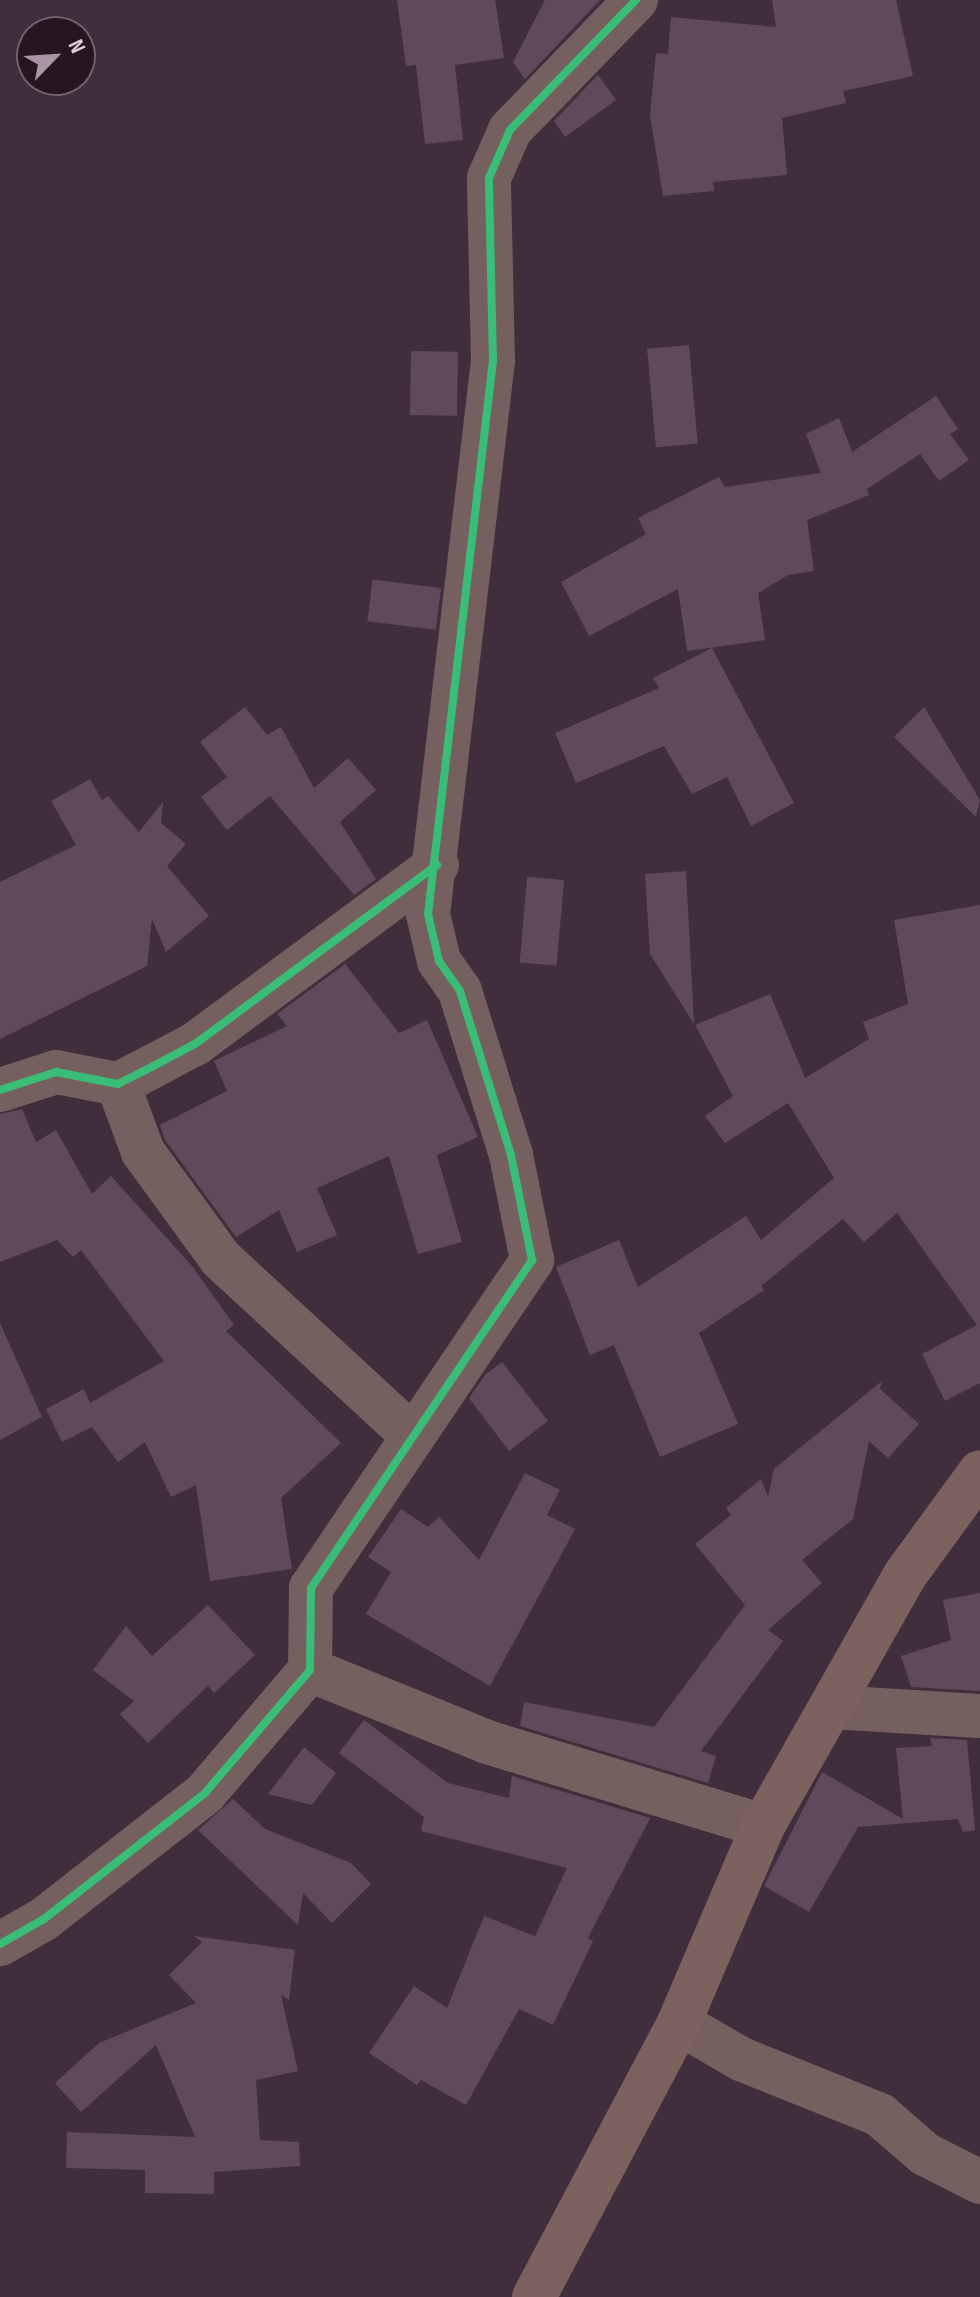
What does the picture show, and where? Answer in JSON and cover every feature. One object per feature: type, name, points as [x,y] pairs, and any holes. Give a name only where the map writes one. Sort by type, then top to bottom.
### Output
[{"type":"main road","points":[[534,2297],[679,2023],[763,1826],[905,1575],[980,1472]]},
{"type":"street","points":[[0,1944],[44,1919],[205,1793],[310,1670],[311,1588],[532,1260],[511,1155],[460,991],[439,961],[428,914],[437,865],[493,361],[489,178],[510,130],[636,0]]},
{"type":"street","points":[[0,1090],[56,1072],[118,1084],[195,1044],[437,865]]},
{"type":"street","points":[[118,1084],[143,1152],[221,1259],[413,1436]]},
{"type":"street","points":[[310,1670],[487,1742],[763,1826]]},
{"type":"street","points":[[831,1707],[980,1716]]},
{"type":"street","points":[[679,2023],[741,2059],[880,2115],[925,2154],[980,2182]]},
{"type":"building","points":[[397,0],[495,0],[504,58],[455,65],[463,140],[425,144],[416,65],[406,66]]},
{"type":"building","points":[[545,0],[600,0],[525,79],[513,62]]},
{"type":"building","points":[[772,0],[896,0],[913,76],[843,91],[846,103],[782,118],[787,175],[713,182],[714,191],[663,196],[650,115],[656,53],[668,54],[671,17],[776,27]]},
{"type":"building","points":[[598,75],[616,100],[565,137],[554,121]]},
{"type":"building","points":[[689,345],[698,444],[656,447],[647,349]]},
{"type":"building","points":[[411,351],[458,352],[457,416],[410,415]]},
{"type":"building","points":[[936,396],[958,429],[950,434],[969,460],[939,481],[920,454],[867,489],[869,495],[807,520],[814,571],[788,575],[758,593],[765,640],[687,651],[678,589],[589,636],[561,582],[646,534],[638,518],[719,477],[725,487],[821,473],[806,434],[839,418],[852,452]]},
{"type":"building","points":[[373,580],[441,588],[436,630],[367,621]]},
{"type":"building","points":[[712,648],[794,803],[751,826],[727,777],[692,794],[664,746],[576,783],[555,733],[659,688],[653,678]]},
{"type":"building","points":[[245,707],[267,735],[281,727],[314,788],[348,758],[376,790],[340,822],[376,879],[354,895],[270,796],[227,830],[201,797],[227,777],[200,742]]},
{"type":"building","points":[[924,707],[980,800],[976,817],[894,737]]},
{"type":"building","points":[[90,779],[102,800],[108,796],[139,832],[163,802],[161,823],[186,844],[167,866],[209,916],[166,952],[152,919],[147,966],[0,1039],[0,882],[76,845],[51,801]]},
{"type":"building","points":[[686,871],[694,1024],[650,954],[645,874]]},
{"type":"building","points":[[527,877],[564,880],[557,966],[520,962]]},
{"type":"building","points":[[980,905],[980,1383],[945,1401],[922,1354],[977,1325],[897,1213],[864,1242],[843,1219],[761,1286],[764,1290],[699,1333],[738,1424],[660,1457],[614,1345],[590,1355],[556,1267],[619,1240],[638,1287],[746,1216],[761,1240],[834,1178],[788,1103],[725,1143],[705,1116],[733,1096],[695,1025],[770,994],[805,1078],[869,1039],[863,1022],[908,1004],[894,920]]},
{"type":"building","points":[[345,964],[399,1033],[427,1020],[478,1137],[437,1155],[462,1242],[418,1254],[389,1156],[317,1188],[337,1235],[297,1252],[279,1210],[236,1237],[165,1140],[160,1125],[227,1091],[214,1061],[287,1026],[277,1014]]},
{"type":"building","points":[[22,1109],[36,1142],[56,1130],[92,1194],[111,1176],[192,1266],[234,1325],[226,1331],[341,1443],[281,1498],[292,1569],[210,1581],[196,1485],[171,1497],[145,1442],[118,1462],[92,1427],[62,1442],[46,1409],[84,1389],[90,1403],[164,1361],[81,1250],[73,1257],[57,1240],[0,1262],[0,1114]]},
{"type":"building","points":[[0,1323],[42,1417],[0,1440]]},
{"type":"building","points":[[502,1362],[548,1421],[509,1451],[469,1398],[485,1375]]},
{"type":"building","points":[[882,1381],[880,1389],[919,1424],[888,1458],[869,1441],[853,1519],[802,1560],[822,1583],[768,1630],[783,1641],[701,1751],[716,1756],[708,1783],[520,1726],[524,1702],[654,1727],[745,1605],[695,1544],[731,1515],[726,1508],[761,1479],[768,1496],[774,1469]]},
{"type":"building","points":[[525,1473],[560,1490],[547,1515],[575,1529],[490,1686],[366,1614],[391,1572],[368,1557],[401,1509],[428,1527],[439,1517],[479,1560]]},
{"type":"building","points":[[980,1593],[980,1691],[911,1687],[901,1656],[951,1640],[943,1600]]},
{"type":"building","points":[[208,1605],[255,1655],[214,1693],[208,1686],[148,1743],[120,1714],[134,1701],[93,1670],[126,1626],[152,1656]]},
{"type":"building","points":[[364,1720],[448,1783],[509,1798],[512,1776],[650,1818],[588,1938],[593,1941],[553,2025],[519,2009],[466,2105],[421,2080],[417,2085],[369,2053],[414,1986],[447,2008],[484,1916],[535,1936],[567,1868],[421,1831],[424,1817],[339,1753]]},
{"type":"building","points":[[930,1738],[967,1740],[975,1830],[963,1832],[958,1819],[858,1827],[809,1912],[764,1886],[822,1772],[903,1819],[896,1748],[932,1746]]},
{"type":"building","points":[[304,1747],[336,1773],[312,1805],[268,1794]]},
{"type":"building","points":[[233,1799],[265,1829],[351,1863],[371,1884],[332,1923],[303,1893],[298,1925],[198,1830]]},
{"type":"building","points":[[194,1936],[295,1950],[289,2000],[281,1995],[298,2071],[256,2080],[260,2140],[299,2142],[300,2166],[214,2172],[214,2194],[145,2193],[145,2170],[66,2168],[67,2132],[195,2137],[156,2045],[81,2112],[55,2083],[99,2043],[196,2003],[169,1975],[202,1942]]},
{"type":"cycle path","points":[[0,1944],[44,1919],[205,1793],[310,1670],[311,1588],[532,1260],[511,1155],[460,991],[439,961],[428,914],[493,361],[489,178],[510,130],[636,0]]},
{"type":"cycle path","points":[[0,1090],[56,1072],[118,1084],[138,1074],[195,1044],[437,865]]}]
